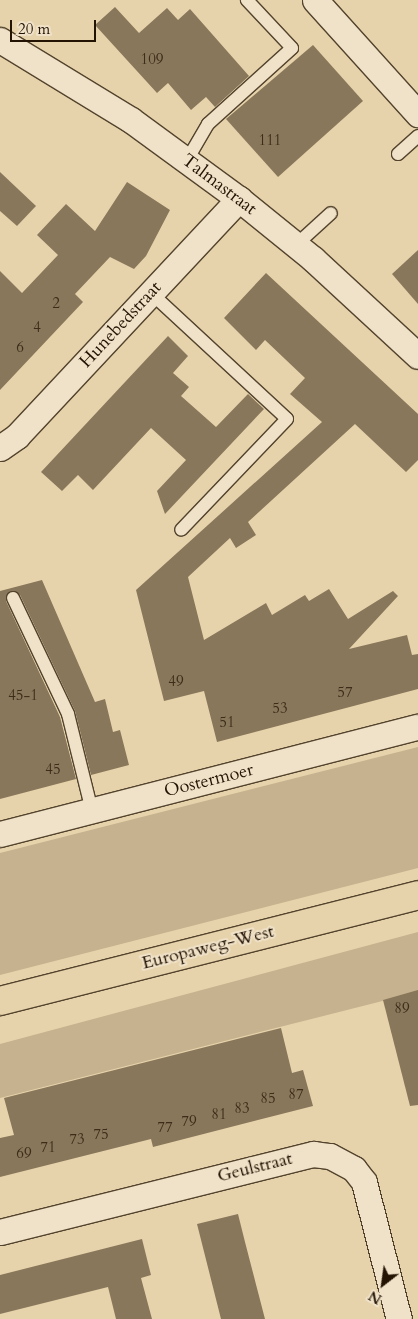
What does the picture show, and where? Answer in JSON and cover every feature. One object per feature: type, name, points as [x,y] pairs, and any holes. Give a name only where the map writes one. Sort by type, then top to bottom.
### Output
[{"type":"main road","name":"Europaweg-West","points":[[0,1001],[418,895]]},
{"type":"street","points":[[315,0],[415,105]]},
{"type":"street","name":"Talmastraat","points":[[0,40],[131,120],[239,199],[296,245],[418,356]]},
{"type":"street","name":"Hunebedstraat","points":[[0,448],[17,436],[239,199]]},
{"type":"street","name":"Oostermoer","points":[[0,834],[418,727]]},
{"type":"street","name":"Geulstraat","points":[[0,1232],[312,1154],[330,1156],[354,1169],[364,1182],[399,1319]]},
{"type":"lane","points":[[187,160],[208,124],[292,48],[247,0]]},
{"type":"lane","points":[[398,154],[418,136]]},
{"type":"lane","points":[[296,245],[331,213]]},
{"type":"lane","points":[[151,294],[287,419],[181,530]]},
{"type":"lane","points":[[14,598],[68,714],[92,811]]},
{"type":"shaded area","points":[[418,747],[418,868],[0,975],[0,853]]},
{"type":"shaded area","points":[[418,932],[418,992],[0,1098],[0,1044]]},
{"type":"building","points":[[115,7],[139,33],[167,8],[178,20],[190,9],[249,76],[215,107],[206,97],[191,110],[168,83],[157,93],[95,25]]},
{"type":"building","points":[[313,45],[363,101],[278,177],[226,119]]},
{"type":"building","points":[[0,172],[36,206],[17,226],[0,211]]},
{"type":"building","points":[[127,182],[170,210],[146,256],[134,269],[110,257],[75,294],[83,302],[0,390],[0,271],[22,293],[58,255],[37,235],[66,204],[95,231]]},
{"type":"building","points":[[418,250],[418,304],[392,274]]},
{"type":"building","points":[[266,273],[418,414],[418,460],[406,472],[355,424],[248,522],[256,535],[236,548],[230,538],[188,577],[204,640],[266,603],[272,615],[305,595],[309,601],[329,589],[348,619],[393,591],[398,596],[349,649],[407,635],[412,655],[418,654],[418,689],[217,742],[204,691],[164,701],[136,590],[322,422],[290,394],[305,378],[265,340],[256,350],[224,318]]},
{"type":"building","points":[[168,336],[188,356],[173,373],[189,387],[181,396],[216,427],[248,394],[264,409],[165,514],[157,491],[186,460],[151,428],[93,490],[78,475],[62,491],[41,472]]},
{"type":"building","points":[[42,580],[95,702],[105,699],[113,732],[120,730],[129,765],[91,775],[75,711],[20,595],[10,591],[6,601],[60,717],[76,779],[0,799],[0,591]]},
{"type":"building","points":[[418,990],[418,1105],[410,1106],[383,1000]]},
{"type":"building","points":[[281,1028],[292,1073],[303,1070],[313,1106],[153,1147],[151,1139],[0,1177],[0,1138],[14,1135],[4,1098]]},
{"type":"building","points":[[238,1214],[265,1319],[221,1319],[197,1224]]},
{"type":"building","points":[[142,1239],[151,1275],[141,1278],[152,1319],[116,1319],[108,1287],[0,1314],[0,1275]]}]
